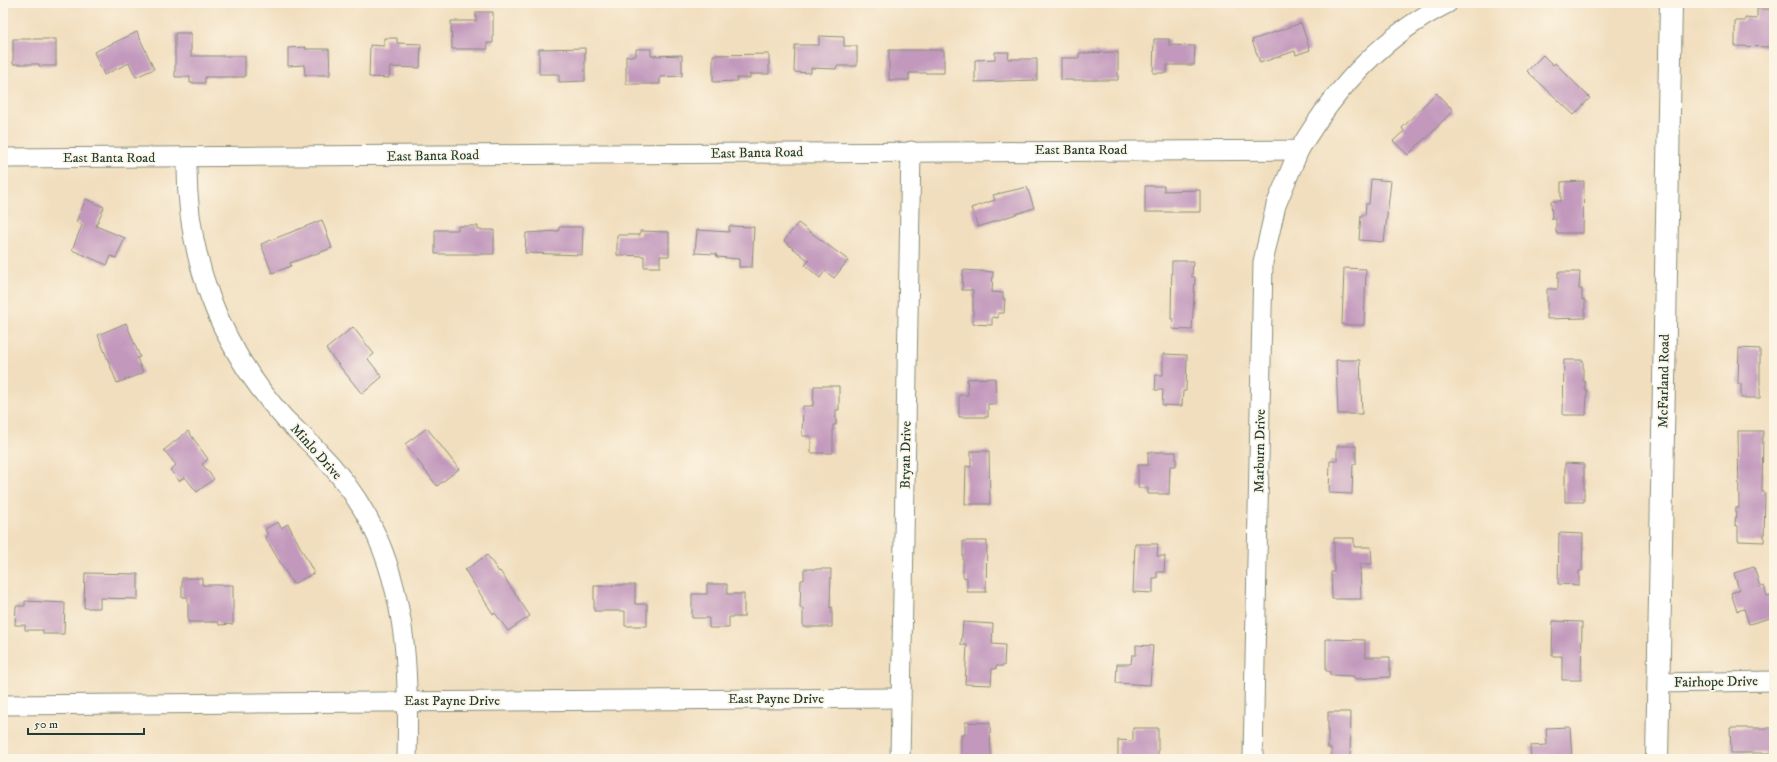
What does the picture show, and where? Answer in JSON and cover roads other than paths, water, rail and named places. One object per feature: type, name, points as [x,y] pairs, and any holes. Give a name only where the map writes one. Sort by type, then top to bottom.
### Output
[{"type":"street","points":[[1299,150],[1323,113],[1365,63],[1409,26],[1448,3]]},
{"type":"street","name":"McFarland Road","points":[[1656,759],[1671,3]]},
{"type":"street","name":"East Banta Road","points":[[3,158],[911,150],[1299,150]]},
{"type":"street","name":"Bryan Drive","points":[[900,759],[911,150]]},
{"type":"street","name":"Marburn Drive","points":[[1253,759],[1264,262],[1268,233],[1276,205],[1299,150]]},
{"type":"street","name":"Minlo Drive","points":[[187,157],[187,193],[195,249],[205,284],[224,330],[241,361],[262,392],[284,418],[331,466],[349,488],[371,525],[392,578],[400,610],[408,701],[407,759]]},
{"type":"street","name":"Fairhope Drive","points":[[1658,683],[1774,681]]},
{"type":"street","name":"East Payne Drive","points":[[3,705],[901,698]]}]
